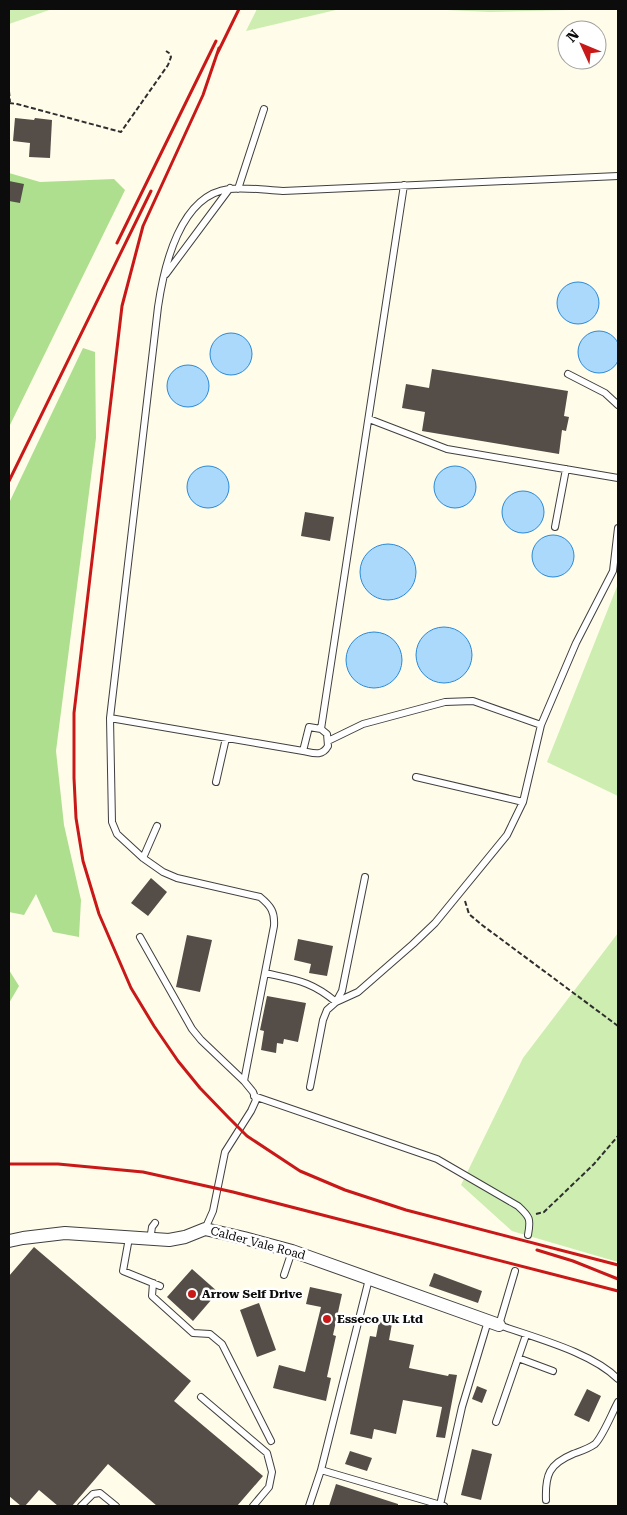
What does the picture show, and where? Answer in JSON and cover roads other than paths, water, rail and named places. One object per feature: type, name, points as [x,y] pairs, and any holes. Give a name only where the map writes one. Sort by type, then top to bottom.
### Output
[{"type":"street","name":"Calder Vale Road","points":[[9,1241],[65,1234],[169,1240],[205,1229],[292,1251],[493,1323]]},
{"type":"lane","points":[[238,189],[264,109]]},
{"type":"lane","points":[[244,1081],[275,914],[270,905],[260,897],[178,878],[163,872],[143,858],[117,834],[112,822],[110,718],[162,279],[171,253],[182,228],[196,204],[207,196],[230,188],[283,191],[618,176]]},
{"type":"lane","points":[[321,730],[404,185]]},
{"type":"lane","points":[[162,279],[230,188]]},
{"type":"lane","points":[[568,374],[605,393],[618,405]]},
{"type":"lane","points":[[369,419],[447,449],[618,478]]},
{"type":"lane","points":[[555,527],[566,469]]},
{"type":"lane","points":[[310,1087],[323,1020],[327,1010],[336,1002],[358,992],[435,923],[507,835],[523,802],[541,725],[576,643],[612,572],[618,528]]},
{"type":"lane","points":[[328,740],[363,724],[445,702],[472,701],[541,725]]},
{"type":"lane","points":[[110,718],[318,754],[323,752],[328,746],[327,734],[321,730],[309,727],[303,750]]},
{"type":"lane","points":[[216,782],[226,738]]},
{"type":"lane","points":[[416,777],[523,802]]},
{"type":"lane","points":[[143,858],[158,826]]},
{"type":"lane","points":[[336,1002],[342,991],[365,877]]},
{"type":"lane","points":[[140,937],[192,1029],[244,1081],[253,1092],[256,1100],[225,1152],[213,1211],[205,1229]]},
{"type":"lane","points":[[265,973],[310,984],[322,990],[336,1002]]},
{"type":"lane","points":[[254,1096],[437,1159],[518,1206],[528,1215],[530,1224],[528,1235]]},
{"type":"lane","points":[[150,1240],[152,1227],[155,1223]]},
{"type":"lane","points":[[129,1238],[123,1271],[156,1284],[152,1296],[193,1332],[210,1334],[222,1344],[271,1441]]},
{"type":"lane","points":[[284,1275],[292,1251]]},
{"type":"lane","points":[[321,1470],[419,1503],[442,1506],[462,1407],[493,1323],[515,1271]]},
{"type":"lane","points":[[309,1506],[321,1470],[369,1279]]},
{"type":"lane","points":[[493,1323],[574,1352],[600,1364],[618,1379]]},
{"type":"lane","points":[[496,1422],[526,1335]]},
{"type":"lane","points":[[518,1358],[553,1371]]},
{"type":"lane","points":[[201,1397],[267,1453],[272,1472],[269,1487],[253,1506]]},
{"type":"lane","points":[[546,1500],[545,1484],[550,1468],[562,1460],[585,1450],[596,1442],[618,1402]]},
{"type":"lane","points":[[81,1506],[93,1494],[100,1493],[116,1506]]},
{"type":"water","points":[[582,282],[590,285],[596,291],[599,303],[596,315],[590,321],[574,324],[566,321],[560,315],[557,299],[560,291],[566,285]]},
{"type":"water","points":[[595,331],[603,331],[614,337],[620,352],[614,367],[603,373],[595,373],[584,367],[578,356],[578,348],[584,337]]},
{"type":"water","points":[[235,333],[243,336],[249,342],[252,354],[249,366],[243,372],[227,375],[219,372],[213,366],[210,350],[213,342],[219,336]]},
{"type":"water","points":[[192,365],[200,368],[206,374],[209,386],[206,398],[200,404],[184,407],[176,404],[170,398],[167,382],[170,374],[176,368]]},
{"type":"water","points":[[212,466],[220,469],[226,475],[229,487],[226,499],[220,505],[204,508],[196,505],[190,499],[187,483],[190,475],[196,469]]},
{"type":"water","points":[[459,466],[467,469],[473,475],[476,487],[473,499],[467,505],[451,508],[443,505],[437,499],[434,483],[437,475],[443,469]]},
{"type":"water","points":[[527,491],[535,494],[541,500],[544,512],[541,524],[535,530],[519,533],[511,530],[505,524],[502,508],[505,500],[511,494]]},
{"type":"water","points":[[557,535],[565,538],[571,544],[574,556],[571,568],[565,574],[549,577],[541,574],[535,568],[532,552],[535,544],[541,538]]},
{"type":"water","points":[[388,544],[399,546],[408,552],[414,561],[416,572],[414,583],[408,592],[399,598],[388,600],[377,598],[368,592],[362,583],[360,572],[362,561],[368,552],[377,546]]},
{"type":"water","points":[[444,627],[455,629],[464,635],[470,644],[472,655],[470,666],[464,675],[455,681],[444,683],[433,681],[424,675],[418,666],[416,655],[418,644],[424,635],[433,629]]},
{"type":"water","points":[[374,632],[385,634],[394,640],[400,649],[402,660],[400,671],[394,680],[385,686],[374,688],[363,686],[354,680],[348,671],[346,660],[348,649],[354,640],[363,634]]},
{"type":"railway","points":[[217,54],[239,9]]},
{"type":"railway","points":[[117,243],[216,41]]},
{"type":"railway","points":[[219,48],[203,95],[143,226],[122,306],[74,713],[76,818],[83,861],[99,914],[131,988],[154,1026],[178,1061],[200,1088],[247,1136],[300,1171],[345,1190],[406,1210],[618,1265]]},
{"type":"railway","points":[[9,481],[151,191]]},
{"type":"railway","points":[[9,1164],[58,1164],[143,1172],[233,1192],[618,1291]]},
{"type":"railway","points":[[537,1250],[573,1261],[618,1279]]},
{"type":"place","name":"Arrow Self Drive","points":[[192,1294]]},
{"type":"place","name":"Esseco Uk Ltd","points":[[327,1319]]}]
